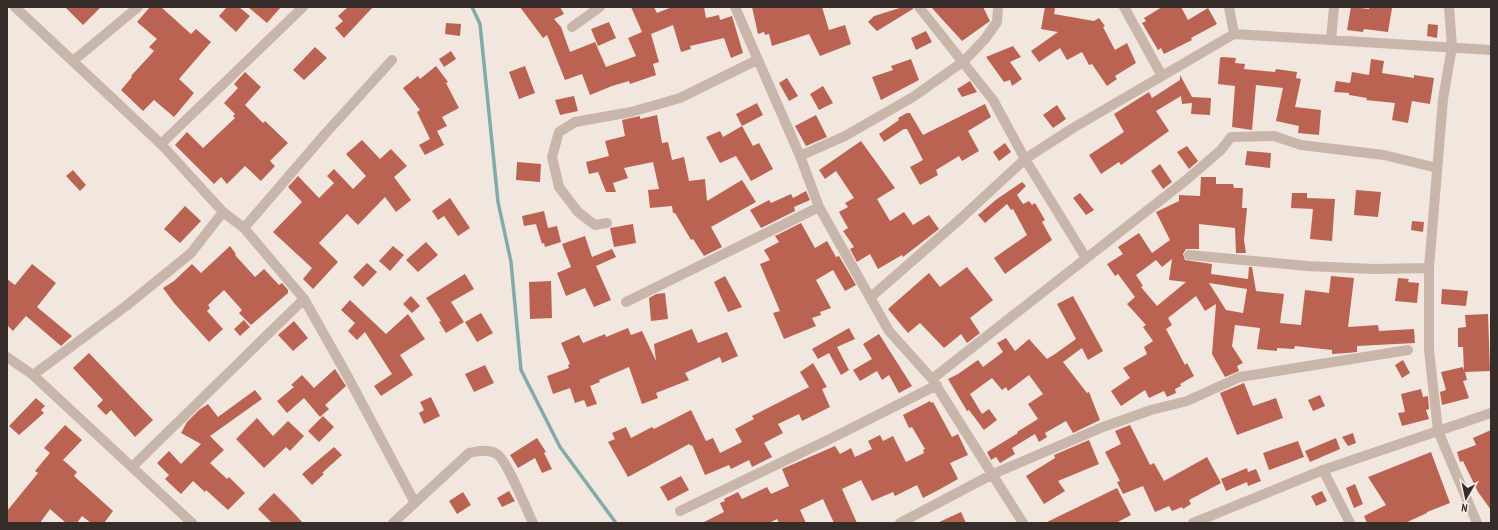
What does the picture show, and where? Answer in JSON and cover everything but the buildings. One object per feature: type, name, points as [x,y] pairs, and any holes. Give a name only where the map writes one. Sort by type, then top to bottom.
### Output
[{"type":"street","points":[[15,7],[161,144],[223,212],[244,228],[304,299],[348,377],[415,503]]},
{"type":"street","points":[[74,61],[138,7]]},
{"type":"street","points":[[161,144],[303,7]]},
{"type":"street","points":[[572,28],[600,7]]},
{"type":"street","points":[[735,7],[800,156],[819,207],[889,331],[934,382],[1023,523]]},
{"type":"street","points":[[919,7],[994,100],[1025,160],[1086,258]]},
{"type":"street","points":[[800,156],[845,136],[913,96],[964,61],[985,39],[997,22],[998,7]]},
{"type":"street","points":[[1124,7],[1162,76]]},
{"type":"street","points":[[1229,7],[1234,34]]},
{"type":"street","points":[[1331,40],[1334,7]]},
{"type":"street","points":[[1449,7],[1452,47],[1444,99],[1429,268],[1429,350],[1438,431],[1477,523]]},
{"type":"street","points":[[871,297],[1025,160],[1073,128],[1234,34],[1491,50]]},
{"type":"street","points":[[244,228],[325,134],[392,60]]},
{"type":"street","points":[[607,223],[595,225],[578,212],[559,187],[552,157],[559,132],[575,122],[631,112],[680,98],[758,60]]},
{"type":"street","points":[[680,511],[832,438],[934,382],[1086,258],[1185,181],[1221,150],[1231,137],[1274,136],[1301,145],[1384,155],[1437,168]]},
{"type":"street","points":[[626,302],[819,207]]},
{"type":"street","points":[[33,375],[126,306],[191,252],[223,212]]},
{"type":"street","points":[[1189,255],[1315,266],[1374,269],[1429,268]]},
{"type":"street","points":[[132,467],[304,299]]},
{"type":"street","points":[[900,523],[993,474],[1103,427],[1151,410],[1187,401],[1240,377],[1408,350]]},
{"type":"street","points":[[7,357],[33,375],[192,523]]},
{"type":"street","points":[[1193,523],[1323,470],[1491,413]]},
{"type":"street","points":[[393,523],[469,453],[484,450],[497,455],[506,466],[533,523]]},
{"type":"street","points":[[1323,470],[1350,523]]},
{"type":"waterway","points":[[472,7],[480,24],[498,202],[511,262],[521,370],[560,447],[616,523]]}]
